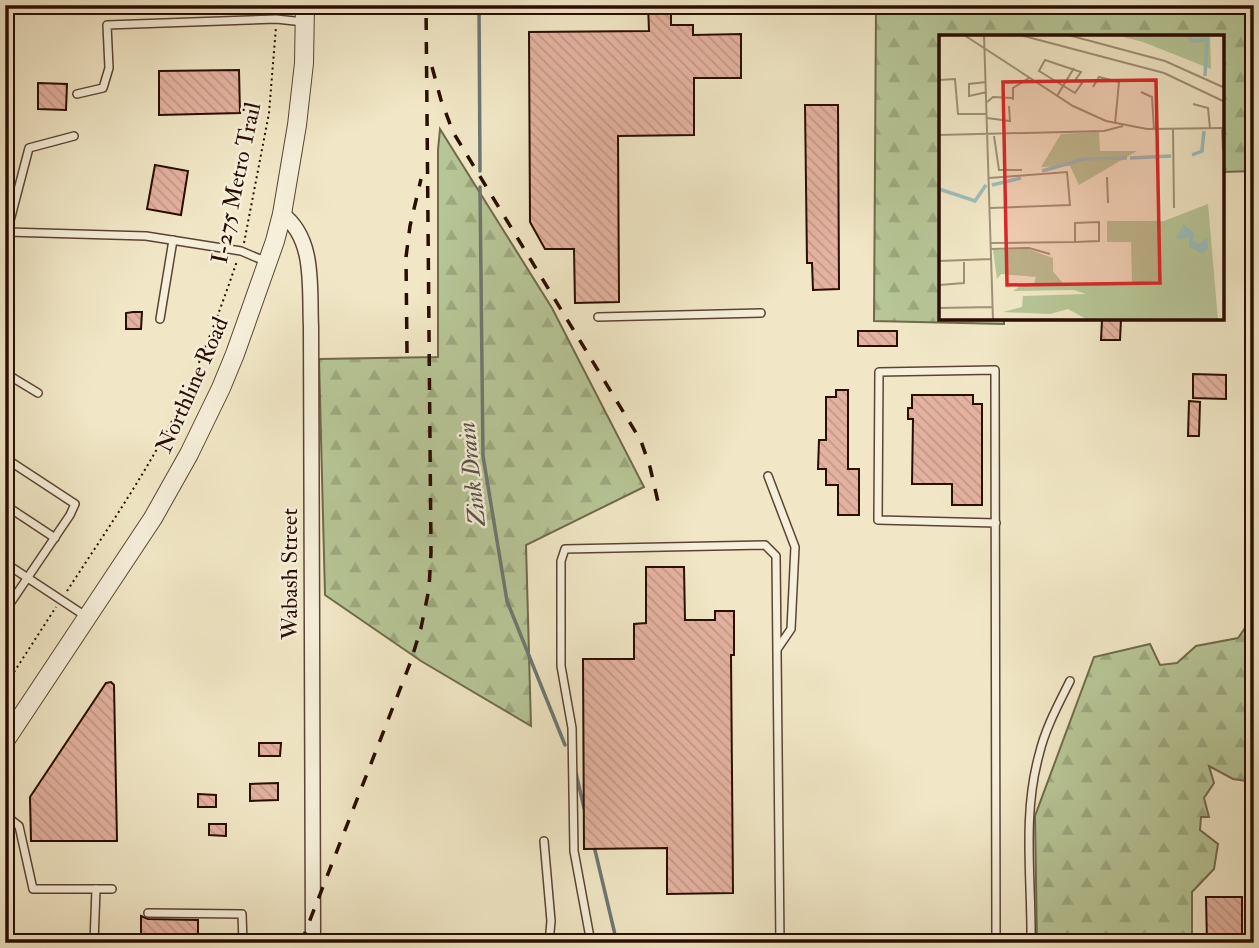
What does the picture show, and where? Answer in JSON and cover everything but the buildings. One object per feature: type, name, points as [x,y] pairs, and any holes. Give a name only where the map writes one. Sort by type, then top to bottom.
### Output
[{"type":"street","name":"Northline Road","points":[[5,741],[153,518],[189,454],[230,365],[268,262],[282,214],[297,125],[304,63],[305,13]]},
{"type":"street","name":"Wabash Street","points":[[282,214],[292,221],[301,235],[308,256],[311,327],[313,943]]},
{"type":"lane","points":[[77,94],[103,88],[109,68],[107,25],[276,19],[305,13]]},
{"type":"lane","points":[[74,136],[29,148],[6,235],[146,236],[241,251],[268,262]]},
{"type":"lane","points":[[160,319],[173,240]]},
{"type":"lane","points":[[598,317],[761,313]]},
{"type":"lane","points":[[996,523],[878,520],[879,372],[995,370],[996,523],[996,943]]},
{"type":"lane","points":[[5,373],[38,393]]},
{"type":"lane","points":[[5,471],[11,462],[75,504],[70,516],[5,611]]},
{"type":"lane","points":[[768,476],[795,547],[791,629],[777,649]]},
{"type":"lane","points":[[5,505],[55,538]]},
{"type":"lane","points":[[591,943],[574,851],[572,728],[562,666],[561,561],[565,549],[765,545],[776,556],[780,943]]},
{"type":"lane","points":[[5,564],[88,617]]},
{"type":"lane","points":[[1031,943],[1029,810],[1032,786],[1050,721],[1070,681]]},
{"type":"lane","points":[[5,815],[19,826],[33,889],[112,889]]},
{"type":"lane","points":[[544,841],[551,921],[549,943]]},
{"type":"lane","points":[[94,943],[96,889]]},
{"type":"lane","points":[[148,913],[242,914],[243,943]]},
{"type":"path","name":"I-275 Metro Trail","points":[[5,686],[141,476],[179,408],[212,336],[244,241],[269,113],[276,19]]},
{"type":"green space","points":[[876,5],[1254,5],[1254,171],[1224,172],[1224,35],[939,35],[939,320],[1004,320],[1004,324],[874,321]]},
{"type":"green space","points":[[440,129],[552,308],[644,487],[526,545],[531,726],[421,661],[325,595],[319,359],[438,357]]},
{"type":"green space","points":[[1254,615],[1254,782],[1233,779],[1209,766],[1214,783],[1204,798],[1209,817],[1201,817],[1200,830],[1218,844],[1214,869],[1192,892],[1192,943],[1037,943],[1035,816],[1094,657],[1150,644],[1160,665],[1177,663],[1196,646],[1238,638]]},
{"type":"waterway","name":"Zink Drain","points":[[479,5],[480,171]]},
{"type":"waterway","name":"Zink Drain","points":[[480,187],[483,456],[507,601],[565,745]]},
{"type":"waterway","name":"Zink Drain","points":[[576,773],[584,808]]},
{"type":"waterway","name":"Zink Drain","points":[[594,846],[617,943]]},
{"type":"railway","points":[[301,943],[411,661],[429,589],[431,552],[426,5]]},
{"type":"railway","points":[[432,67],[453,132],[641,441],[659,506]]},
{"type":"railway","points":[[407,353],[406,257],[421,179]]}]
